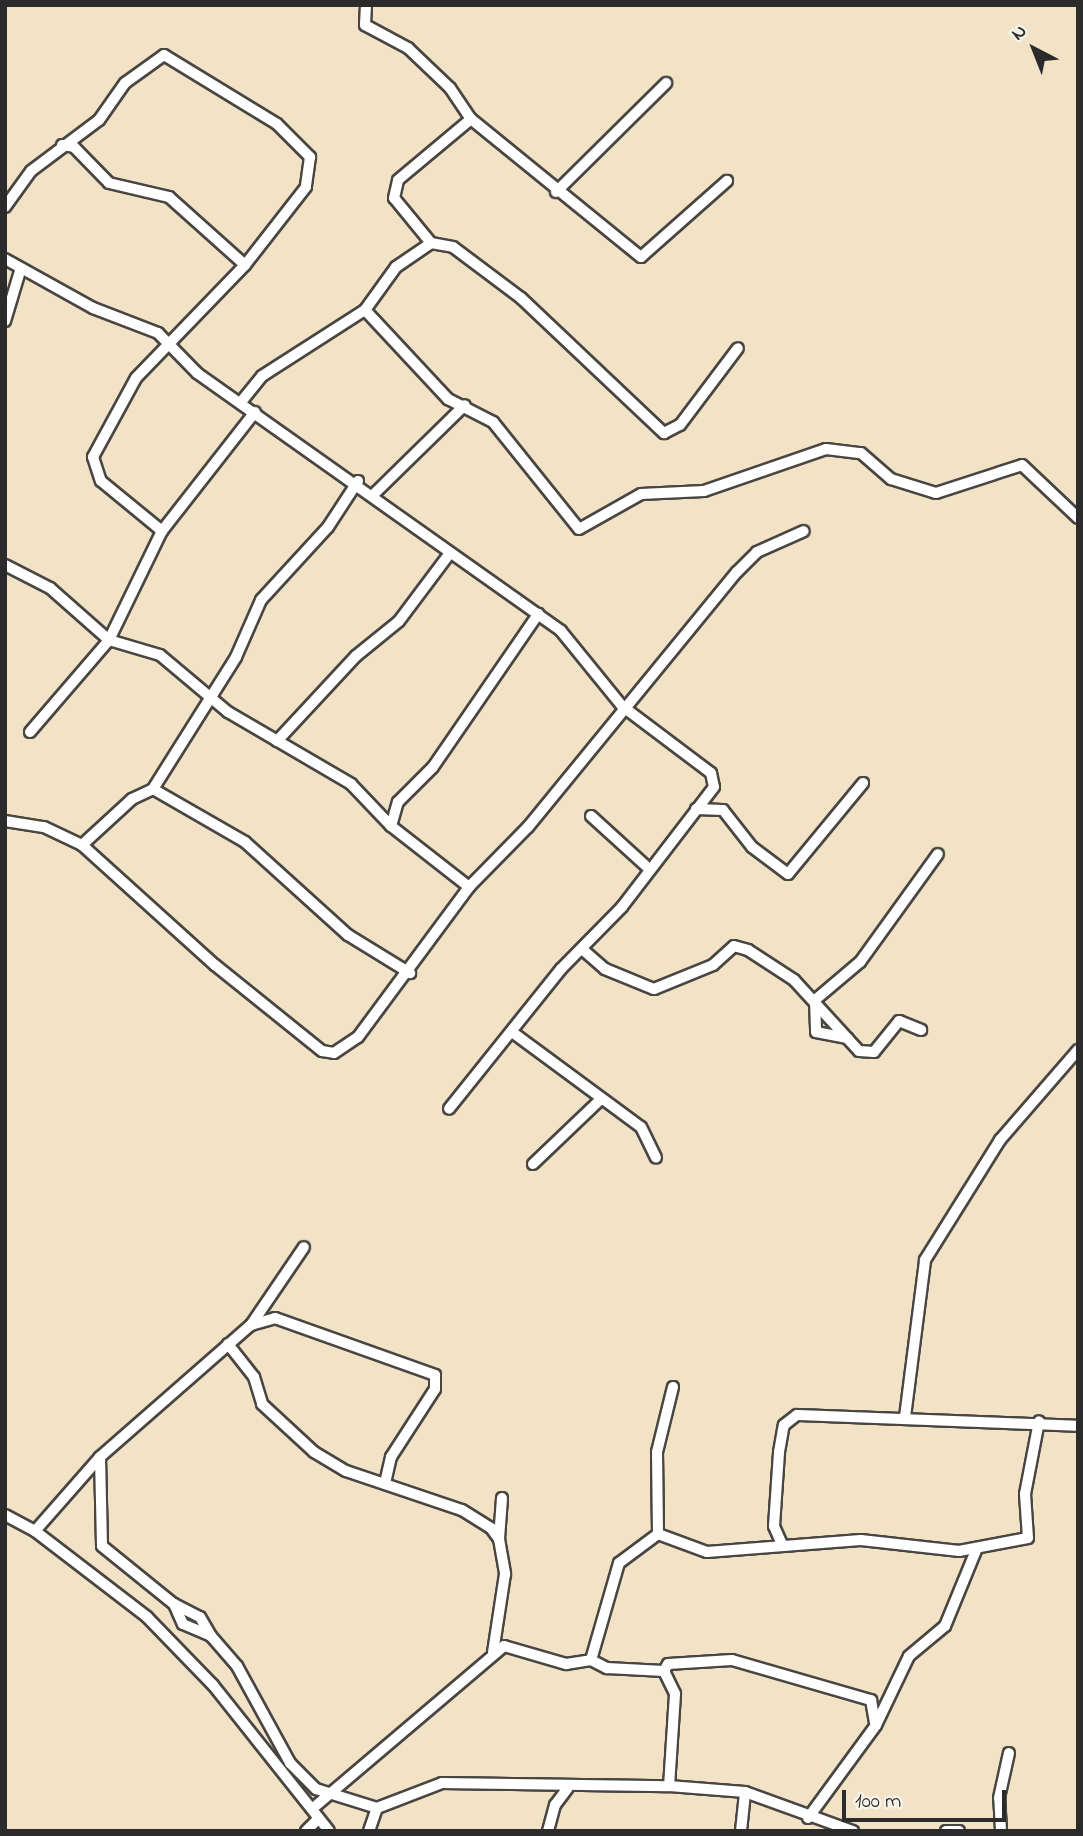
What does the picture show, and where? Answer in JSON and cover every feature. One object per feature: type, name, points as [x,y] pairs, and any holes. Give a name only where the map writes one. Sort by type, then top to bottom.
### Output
[{"type":"street","points":[[366,5],[365,25],[408,48],[450,88],[471,119],[556,192],[641,257],[727,181]]},
{"type":"street","points":[[5,207],[31,171],[62,145],[99,120],[125,83],[164,55],[254,108],[310,157],[306,187],[245,265],[166,341],[136,378],[93,457],[101,481],[162,531]]},
{"type":"street","points":[[556,192],[666,83]]},
{"type":"street","points":[[471,119],[398,180],[394,198],[431,243],[453,247],[521,298],[664,433],[680,425],[737,348]]},
{"type":"street","points":[[62,145],[74,147],[117,187],[169,197],[245,265]]},
{"type":"street","points":[[242,402],[262,376],[365,310],[396,267],[431,243]]},
{"type":"street","points":[[5,259],[20,271],[166,341],[197,373],[358,481],[450,553],[561,631],[622,706],[711,773],[714,787],[647,866],[622,907],[582,949],[512,1032],[472,1073],[449,1109]]},
{"type":"street","points":[[5,321],[20,271]]},
{"type":"street","points":[[365,310],[448,399],[465,405],[493,422],[579,529],[641,494],[704,491],[826,449],[861,453],[891,480],[936,493],[1022,465],[1078,518]]},
{"type":"street","points":[[374,494],[465,405]]},
{"type":"street","points":[[30,732],[109,640],[162,531],[255,412]]},
{"type":"street","points":[[82,845],[132,799],[153,789],[169,755],[210,699],[272,583],[328,527],[358,481]]},
{"type":"street","points":[[5,821],[44,827],[82,845],[322,1051],[334,1054],[358,1037],[410,973],[469,887],[528,827],[622,706],[757,552],[804,531]]},
{"type":"street","points":[[277,741],[356,656],[399,621],[450,553]]},
{"type":"street","points":[[5,565],[50,588],[109,640],[138,644],[160,655],[210,699],[351,784],[391,826],[469,887]]},
{"type":"street","points":[[391,826],[398,802],[433,767],[538,614]]},
{"type":"street","points":[[696,809],[723,810],[752,847],[788,874],[863,783]]},
{"type":"street","points":[[153,789],[245,842],[348,935],[410,973]]},
{"type":"street","points":[[591,816],[647,866]]},
{"type":"street","points":[[815,1000],[860,962],[938,854]]},
{"type":"street","points":[[582,949],[605,969],[654,989],[713,965],[734,947],[748,950],[815,1000],[847,1038],[869,1054],[898,1021],[921,1030]]},
{"type":"street","points":[[815,1000],[816,1032],[847,1038]]},
{"type":"street","points":[[512,1032],[600,1100],[641,1127],[656,1158]]},
{"type":"street","points":[[905,1417],[925,1260],[1000,1140],[1078,1050]]},
{"type":"street","points":[[533,1164],[600,1100]]},
{"type":"street","points":[[35,1531],[100,1457],[251,1325],[304,1247]]},
{"type":"street","points":[[251,1325],[275,1318],[435,1375],[435,1389],[391,1457],[385,1482]]},
{"type":"street","points":[[228,1344],[254,1377],[262,1404],[289,1433],[346,1471],[462,1510],[499,1539]]},
{"type":"street","points":[[658,1534],[657,1452],[673,1387]]},
{"type":"street","points":[[781,1542],[774,1526],[784,1425],[815,1414],[1039,1421],[1078,1426]]},
{"type":"street","points":[[658,1534],[707,1552],[781,1542],[977,1548],[1028,1538],[1025,1493],[1039,1421]]},
{"type":"street","points":[[100,1457],[102,1546],[174,1604],[200,1617],[211,1636],[237,1666],[290,1763],[316,1789],[334,1791],[377,1808],[442,1783],[568,1788],[669,1786],[745,1792],[808,1818],[853,1831]]},
{"type":"street","points":[[493,1652],[505,1574],[499,1539],[502,1498]]},
{"type":"street","points":[[5,1516],[35,1531],[147,1617],[213,1685],[330,1831]]},
{"type":"street","points":[[592,1660],[619,1563],[658,1534]]},
{"type":"street","points":[[808,1818],[876,1725],[909,1656],[945,1626],[977,1548]]},
{"type":"street","points":[[306,1831],[315,1814],[334,1791],[493,1652],[517,1647],[566,1664],[592,1660],[607,1668],[664,1671]]},
{"type":"street","points":[[664,1671],[668,1664],[732,1660],[871,1700],[876,1725]]},
{"type":"street","points":[[664,1671],[675,1694],[669,1786]]},
{"type":"street","points":[[1001,1831],[999,1798],[1009,1753]]},
{"type":"street","points":[[277,1766],[290,1763]]},
{"type":"street","points":[[548,1831],[555,1805],[568,1788]]},
{"type":"street","points":[[741,1831],[745,1792]]},
{"type":"street","points":[[369,1831],[377,1808]]},
{"type":"street","points":[[946,1831],[959,1831]]}]
